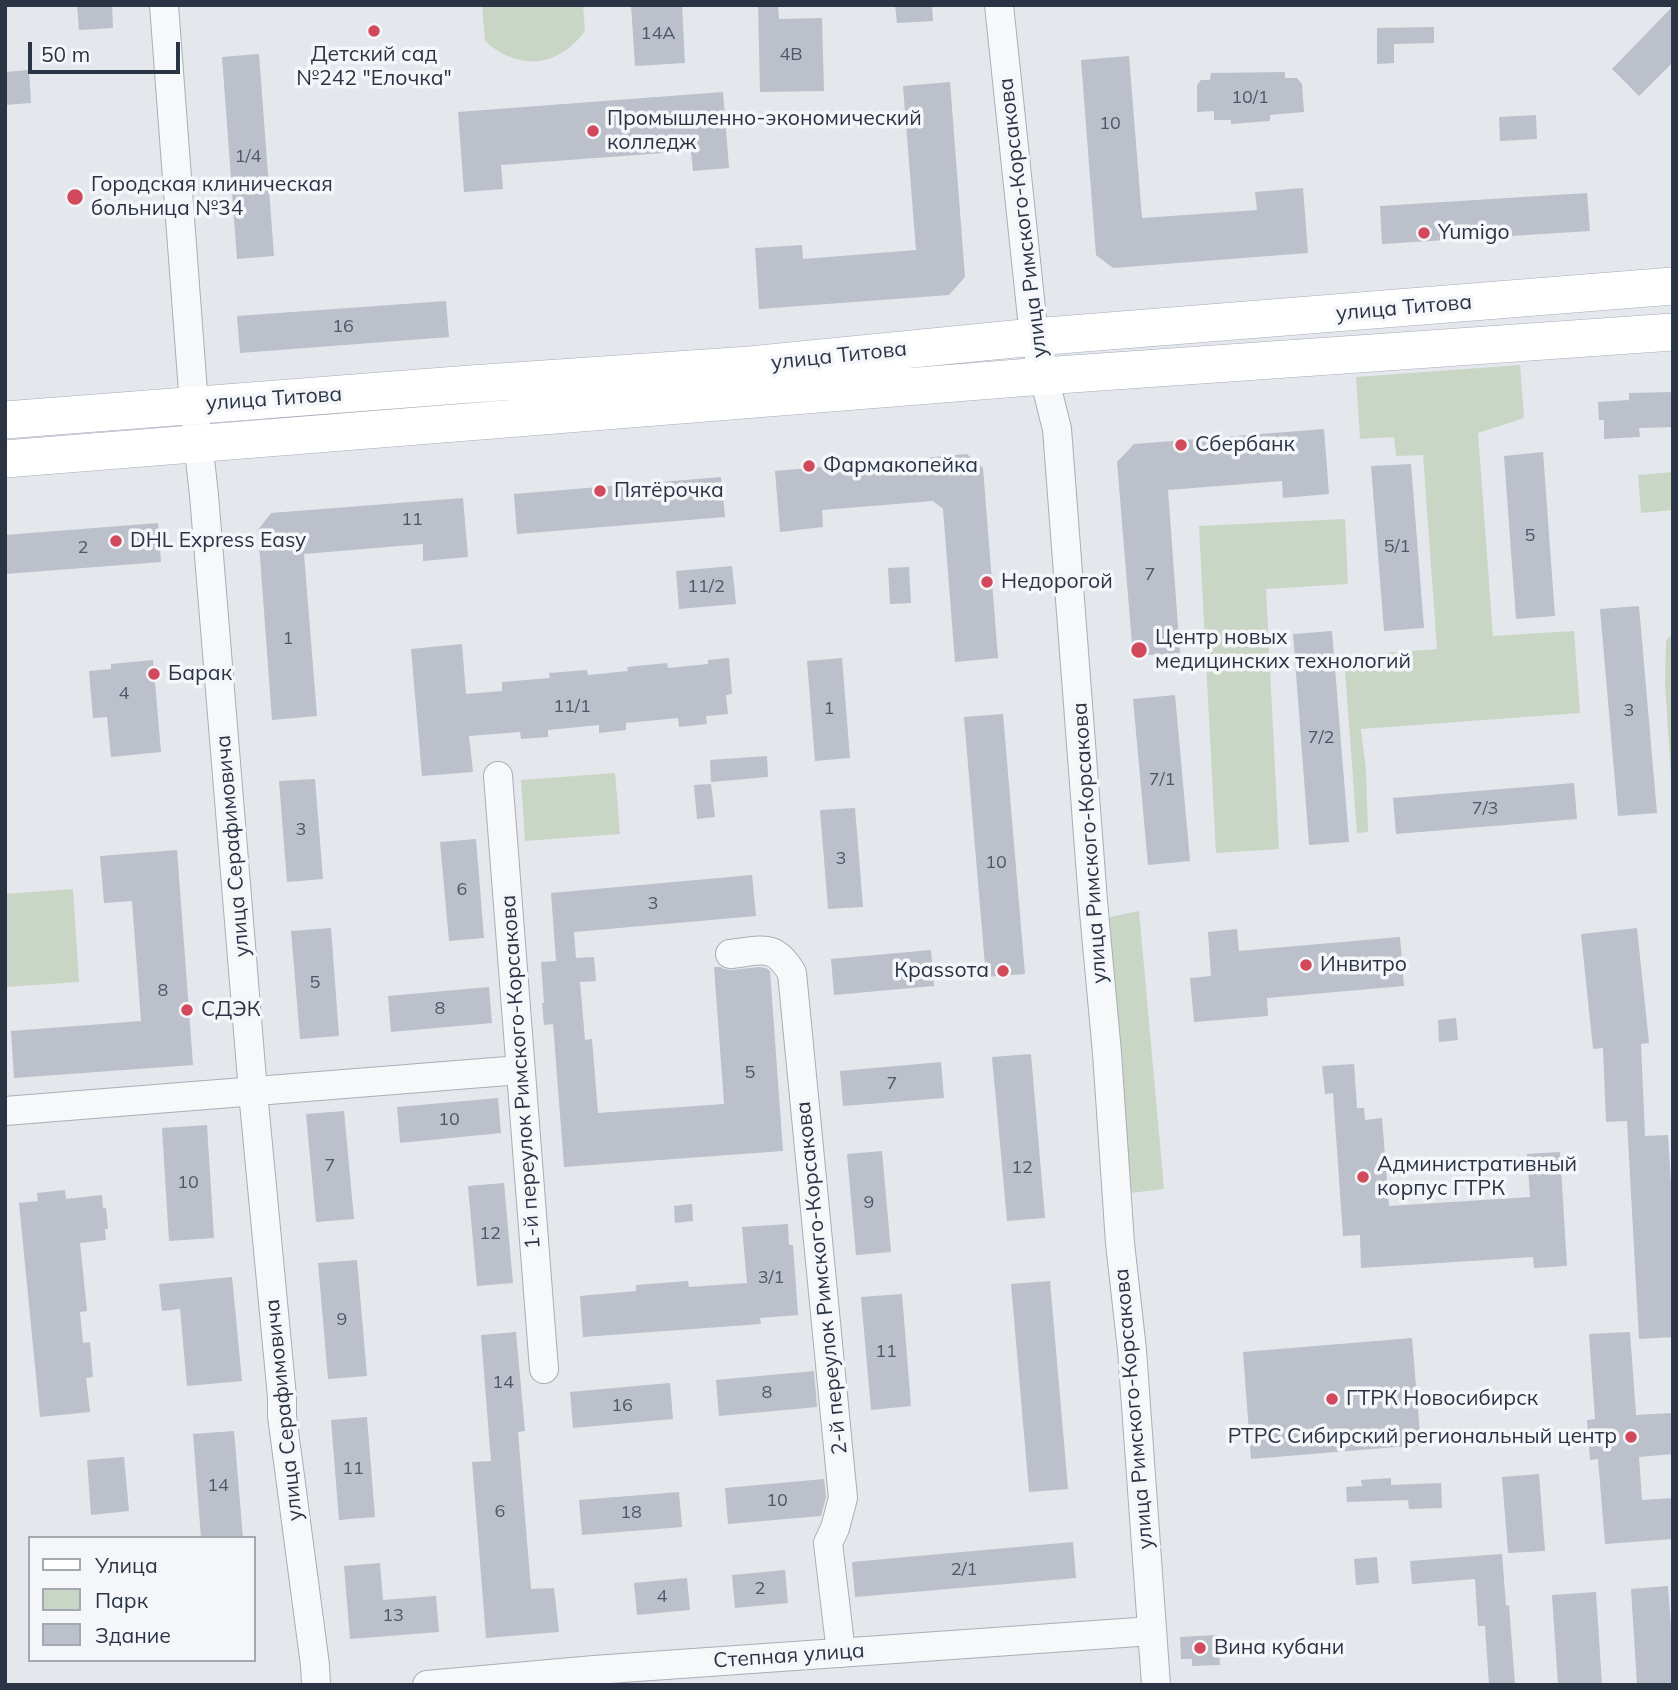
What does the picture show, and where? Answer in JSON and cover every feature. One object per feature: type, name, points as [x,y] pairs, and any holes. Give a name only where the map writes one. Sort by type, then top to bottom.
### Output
[{"type":"main road","name":"улица Титова","points":[[5,420],[750,365],[1034,337],[1673,286]]},
{"type":"main road","name":"улица Титова","points":[[5,458],[1043,376],[1673,332]]},
{"type":"street","name":"улица Серафимовича","points":[[164,5],[194,405],[205,507],[282,1416],[316,1685]]},
{"type":"street","name":"улица Римского-Корсакова","points":[[999,5],[1034,337],[1057,429],[1120,1243],[1132,1350],[1156,1685]]},
{"type":"street","name":"1-й переулок Римского-Корсакова","points":[[498,776],[544,1369]]},
{"type":"street","name":"2-й переулок Римского-Корсакова","points":[[730,954],[766,950],[777,953],[785,960],[792,973],[843,1498],[828,1543],[841,1653]]},
{"type":"street","points":[[5,1111],[520,1070]]},
{"type":"street","name":"Степная улица","points":[[426,1685],[594,1670],[730,1672],[841,1653],[1152,1631]]},
{"type":"green space","points":[[482,5],[583,5],[585,31],[563,52],[537,61],[524,61],[498,51],[485,41]]},
{"type":"green space","points":[[1520,365],[1524,418],[1478,433],[1493,636],[1574,631],[1580,713],[1361,729],[1366,771],[1368,832],[1357,833],[1344,656],[1437,649],[1423,455],[1396,456],[1394,437],[1360,439],[1356,377]]},
{"type":"green space","points":[[1673,472],[1673,510],[1641,513],[1638,475]]},
{"type":"green space","points":[[1345,519],[1348,584],[1266,589],[1279,849],[1216,853],[1199,526]]},
{"type":"green space","points":[[1673,632],[1673,806],[1665,684],[1666,641]]},
{"type":"green space","points":[[615,773],[620,834],[525,841],[521,780]]},
{"type":"green space","points":[[73,889],[79,982],[5,987],[5,894]]},
{"type":"green space","points":[[1139,911],[1164,1189],[1130,1193],[1105,918]]},
{"type":"building","points":[[77,5],[112,5],[113,28],[79,30]]},
{"type":"building","points":[[631,5],[682,5],[685,63],[635,66]]},
{"type":"building","points":[[758,5],[778,5],[779,19],[822,18],[824,91],[760,92]]},
{"type":"building","points":[[895,5],[932,5],[933,21],[897,23]]},
{"type":"building","points":[[1673,6],[1673,62],[1639,96],[1612,69]]},
{"type":"building","points":[[1434,27],[1434,43],[1394,44],[1394,63],[1377,64],[1377,28]]},
{"type":"building","points":[[259,54],[274,256],[237,259],[222,57]]},
{"type":"building","points":[[1129,56],[1142,218],[1257,210],[1255,192],[1303,188],[1308,253],[1113,268],[1096,255],[1081,60]]},
{"type":"building","points":[[29,70],[31,103],[5,105],[5,72]]},
{"type":"building","points":[[1285,72],[1285,78],[1297,78],[1302,84],[1304,112],[1270,115],[1270,121],[1231,124],[1231,120],[1214,120],[1214,111],[1197,112],[1197,85],[1201,80],[1210,80],[1211,73]]},
{"type":"building","points":[[950,82],[965,277],[949,295],[759,309],[755,248],[802,245],[803,259],[916,250],[903,86]]},
{"type":"building","name":"Промышленно-экономический колледж","points":[[723,92],[729,168],[693,171],[691,151],[501,165],[503,189],[464,192],[458,112]]},
{"type":"building","points":[[1536,115],[1537,139],[1500,141],[1499,117]]},
{"type":"building","points":[[1587,193],[1590,231],[1382,244],[1380,206]]},
{"type":"building","points":[[446,301],[449,337],[240,353],[237,316]]},
{"type":"building","points":[[1673,392],[1673,427],[1639,428],[1640,437],[1604,439],[1604,420],[1599,420],[1598,402],[1629,400],[1629,393]]},
{"type":"building","points":[[1324,429],[1329,494],[1283,498],[1282,481],[1168,490],[1180,653],[1133,656],[1117,462],[1134,444]]},
{"type":"building","points":[[1543,452],[1555,616],[1516,619],[1504,456]]},
{"type":"building","points":[[967,454],[983,468],[998,658],[955,662],[943,509],[933,501],[822,510],[823,527],[780,532],[775,471]]},
{"type":"building","points":[[1411,464],[1424,628],[1384,631],[1371,466]]},
{"type":"building","points":[[721,477],[725,517],[517,534],[514,494]]},
{"type":"building","points":[[463,498],[468,557],[423,561],[423,544],[304,554],[317,716],[272,720],[258,530],[271,513]]},
{"type":"building","points":[[158,523],[161,562],[5,574],[5,535]]},
{"type":"building","points":[[732,566],[736,604],[679,609],[676,571]]},
{"type":"building","points":[[909,567],[911,603],[890,604],[888,568]]},
{"type":"building","points":[[1639,606],[1657,813],[1618,816],[1600,609]]},
{"type":"building","points":[[1332,631],[1349,842],[1309,845],[1293,634]]},
{"type":"building","points":[[462,644],[466,694],[502,691],[502,682],[550,678],[549,673],[587,670],[588,675],[667,663],[668,668],[708,664],[708,660],[729,658],[732,694],[726,695],[728,714],[706,716],[707,724],[679,727],[678,718],[626,723],[626,730],[599,733],[599,725],[548,730],[548,737],[521,739],[520,732],[469,736],[473,772],[422,776],[411,649]]},
{"type":"building","points":[[842,658],[850,758],[815,761],[807,661]]},
{"type":"building","points":[[153,660],[161,752],[111,757],[107,717],[93,718],[89,671],[111,669],[111,664]]},
{"type":"building","points":[[1175,695],[1190,861],[1148,865],[1133,699]]},
{"type":"building","points":[[1003,714],[1025,974],[986,977],[964,717]]},
{"type":"building","points":[[767,756],[768,777],[711,782],[710,760]]},
{"type":"building","points":[[315,779],[323,879],[287,882],[279,781]]},
{"type":"building","points":[[1574,783],[1577,819],[1396,834],[1393,798]]},
{"type":"building","points":[[711,784],[715,817],[697,819],[694,785]]},
{"type":"building","points":[[855,808],[863,907],[828,909],[820,810]]},
{"type":"building","points":[[476,839],[484,938],[449,941],[440,842]]},
{"type":"building","points":[[177,850],[193,1065],[14,1078],[11,1031],[141,1021],[132,901],[104,903],[100,856]]},
{"type":"building","points":[[752,875],[756,916],[574,932],[576,958],[594,957],[596,981],[580,982],[585,1040],[592,1039],[598,1113],[724,1104],[714,967],[731,970],[766,968],[770,971],[783,1151],[564,1167],[553,1024],[544,1025],[542,1003],[541,962],[556,961],[551,893]]},
{"type":"building","points":[[331,928],[339,1036],[300,1039],[291,931]]},
{"type":"building","points":[[1637,928],[1649,1043],[1641,1044],[1645,1136],[1668,1135],[1673,1217],[1673,1337],[1639,1339],[1627,1121],[1606,1122],[1603,1048],[1593,1049],[1581,934]]},
{"type":"building","name":"Инвитро","points":[[1237,929],[1239,951],[1400,937],[1404,986],[1267,998],[1268,1016],[1194,1022],[1190,978],[1211,976],[1208,932]]},
{"type":"building","points":[[931,950],[934,986],[834,995],[831,959]]},
{"type":"building","points":[[489,987],[492,1023],[391,1032],[388,996]]},
{"type":"building","points":[[1456,1018],[1458,1040],[1439,1042],[1438,1020]]},
{"type":"building","points":[[1031,1054],[1045,1218],[1007,1221],[992,1057]]},
{"type":"building","points":[[941,1062],[944,1098],[843,1106],[840,1071]]},
{"type":"building","points":[[1354,1064],[1357,1108],[1364,1108],[1365,1120],[1382,1118],[1389,1206],[1530,1197],[1527,1154],[1560,1152],[1567,1266],[1534,1268],[1533,1257],[1361,1268],[1360,1235],[1343,1236],[1333,1093],[1325,1094],[1322,1066]]},
{"type":"building","points":[[498,1098],[501,1133],[400,1143],[397,1107]]},
{"type":"building","points":[[344,1111],[354,1219],[316,1222],[306,1114]]},
{"type":"building","points":[[207,1125],[214,1238],[169,1241],[162,1128]]},
{"type":"building","points":[[882,1151],[891,1252],[856,1255],[847,1154]]},
{"type":"building","points":[[504,1183],[513,1283],[477,1286],[468,1186]]},
{"type":"building","points":[[65,1190],[66,1199],[102,1195],[103,1208],[106,1208],[106,1240],[80,1243],[87,1311],[80,1312],[83,1343],[90,1342],[93,1377],[86,1378],[90,1412],[40,1417],[19,1203],[38,1201],[37,1193]]},
{"type":"building","points":[[692,1204],[693,1221],[675,1223],[674,1206]]},
{"type":"building","points":[[788,1224],[789,1245],[793,1245],[798,1315],[760,1318],[761,1324],[583,1337],[580,1296],[636,1291],[636,1285],[688,1281],[689,1287],[747,1283],[742,1227]]},
{"type":"building","points":[[357,1260],[367,1376],[328,1379],[318,1263]]},
{"type":"building","points":[[232,1277],[242,1381],[187,1386],[180,1309],[162,1311],[159,1284]]},
{"type":"building","points":[[1050,1281],[1068,1489],[1029,1492],[1011,1284]]},
{"type":"building","points":[[902,1294],[911,1406],[871,1410],[861,1297]]},
{"type":"building","points":[[516,1332],[525,1431],[518,1432],[531,1589],[554,1588],[559,1632],[486,1638],[472,1462],[491,1461],[481,1335]]},
{"type":"building","name":"РТРС Сибирский региональный центр","points":[[1630,1332],[1636,1415],[1673,1413],[1673,1454],[1639,1457],[1642,1500],[1673,1498],[1673,1539],[1605,1544],[1598,1459],[1590,1460],[1587,1420],[1595,1419],[1589,1334]]},
{"type":"building","name":"ГТРК Новосибирск","points":[[1412,1338],[1421,1445],[1251,1459],[1243,1352]]},
{"type":"building","points":[[814,1371],[817,1407],[719,1416],[716,1380]]},
{"type":"building","points":[[670,1383],[673,1419],[573,1428],[570,1392]]},
{"type":"building","points":[[367,1417],[375,1517],[339,1520],[331,1420]]},
{"type":"building","points":[[234,1431],[243,1536],[201,1536],[193,1434]]},
{"type":"building","points":[[124,1457],[129,1511],[91,1515],[87,1460]]},
{"type":"building","points":[[1539,1474],[1545,1551],[1508,1553],[1502,1477]]},
{"type":"building","points":[[1391,1478],[1391,1485],[1441,1483],[1442,1508],[1409,1509],[1408,1500],[1347,1502],[1346,1487],[1362,1486],[1361,1480]]},
{"type":"building","points":[[824,1479],[826,1497],[821,1516],[728,1524],[725,1488]]},
{"type":"building","points":[[679,1492],[682,1527],[582,1535],[579,1500]]},
{"type":"building","points":[[1073,1542],[1076,1578],[855,1597],[852,1562]]},
{"type":"building","points":[[1502,1554],[1515,1685],[1489,1685],[1485,1626],[1478,1626],[1475,1579],[1412,1584],[1410,1561]]},
{"type":"building","points":[[1377,1557],[1379,1583],[1356,1585],[1354,1559]]},
{"type":"building","points":[[380,1563],[383,1600],[436,1596],[439,1632],[350,1639],[344,1566]]},
{"type":"building","points":[[785,1570],[788,1603],[735,1608],[732,1575]]},
{"type":"building","points":[[687,1578],[690,1610],[637,1615],[634,1583]]},
{"type":"building","points":[[1668,1586],[1673,1685],[1637,1685],[1631,1589]]},
{"type":"building","points":[[1596,1592],[1602,1685],[1558,1685],[1552,1595]]},
{"type":"building","name":"Вина кубани","points":[[1218,1635],[1220,1665],[1192,1666],[1192,1659],[1181,1659],[1180,1637]]},
{"type":"place","name":"Детский сад №242 \"Елочка\"","points":[[374,31]]},
{"type":"place","name":"Промышленно-экономический колледж","points":[[593,131]]},
{"type":"place","name":"Городская клиническая больница №34","points":[[75,197]]},
{"type":"place","name":"Yumigo","points":[[1424,233]]},
{"type":"place","name":"Сбербанк","points":[[1181,445]]},
{"type":"place","name":"Фармакопейка","points":[[809,466]]},
{"type":"place","name":"Пятёрочка","points":[[600,491]]},
{"type":"place","name":"DHL Express Easy","points":[[116,541]]},
{"type":"place","name":"Недорогой","points":[[987,582]]},
{"type":"place","name":"Центр новых медицинских технологий","points":[[1139,650]]},
{"type":"place","name":"Барак","points":[[154,674]]},
{"type":"place","name":"Инвитро","points":[[1306,965]]},
{"type":"place","name":"Краssота","points":[[1003,971]]},
{"type":"place","name":"СДЭК","points":[[187,1010]]},
{"type":"place","name":"Административный корпус ГТРК","points":[[1363,1177]]},
{"type":"place","name":"ГТРК Новосибирск","points":[[1332,1399]]},
{"type":"place","name":"РТРС Сибирский региональный центр","points":[[1631,1437]]},
{"type":"place","name":"Вина кубани","points":[[1200,1648]]}]
